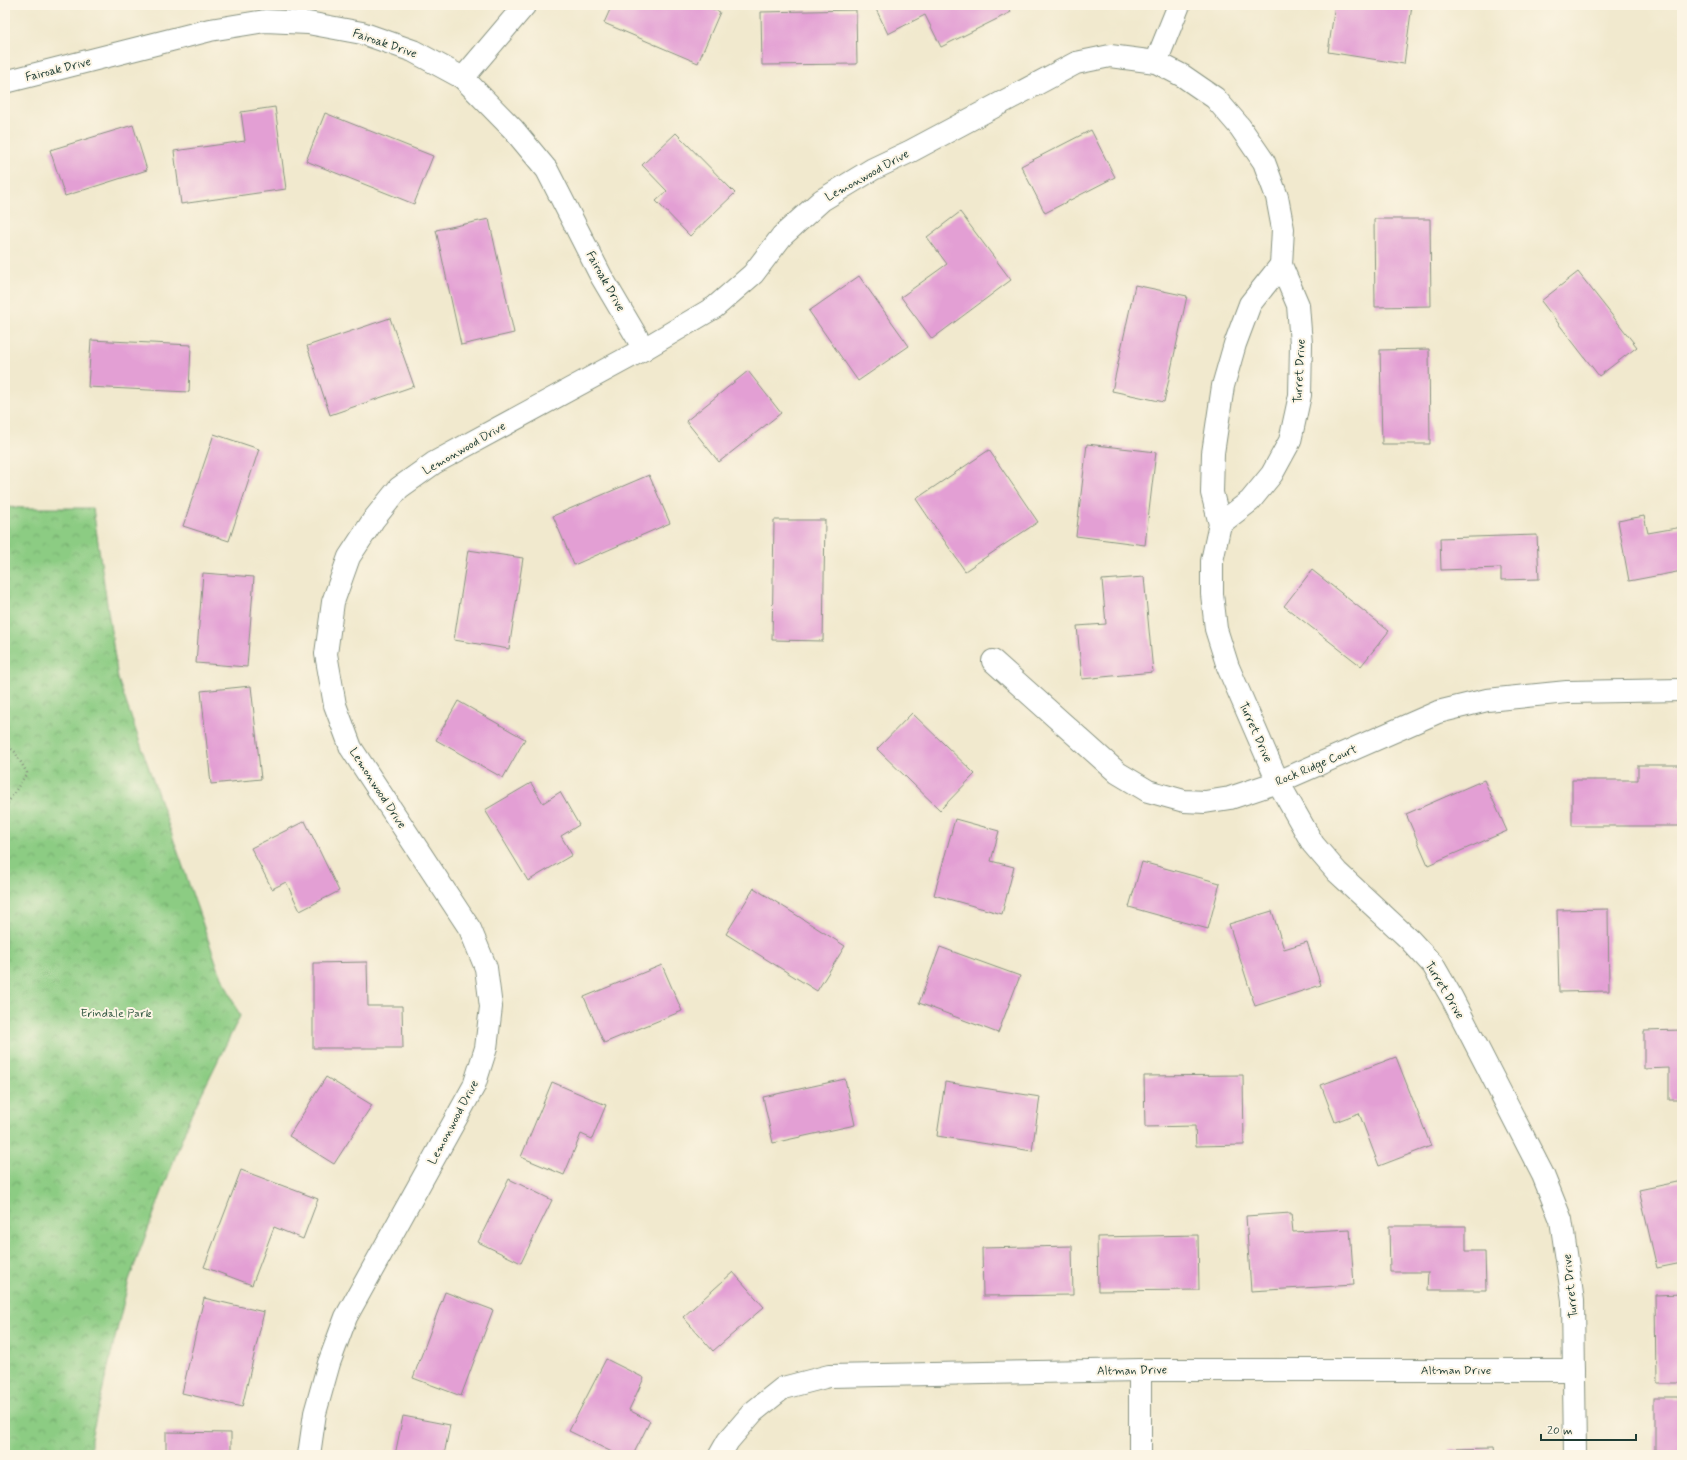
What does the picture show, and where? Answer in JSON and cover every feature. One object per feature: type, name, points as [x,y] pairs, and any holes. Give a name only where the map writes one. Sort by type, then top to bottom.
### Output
[{"type":"street","points":[[463,78],[525,5]]},
{"type":"street","points":[[1156,62],[1178,5]]},
{"type":"street","name":"Fairoak Drive","points":[[5,82],[210,30],[265,21],[308,23],[362,33],[413,51],[463,78],[513,129],[547,170],[601,276],[644,349]]},
{"type":"street","name":"Lemonwood Drive","points":[[309,1455],[315,1413],[329,1363],[346,1317],[474,1086],[486,1048],[490,1007],[486,968],[470,929],[351,748],[335,705],[326,654],[334,602],[349,557],[374,519],[399,488],[434,462],[644,349],[715,307],[753,274],[782,236],[822,200],[873,169],[911,151],[1076,63],[1110,56],[1156,62]]},
{"type":"street","name":"Turret Drive","points":[[1156,62],[1183,76],[1214,98],[1240,128],[1264,162],[1277,197],[1282,229],[1281,265],[1298,305],[1302,344],[1300,394],[1290,441],[1272,474],[1250,501],[1220,524]]},
{"type":"street","name":"Turret Drive","points":[[1281,265],[1250,304],[1234,344],[1223,386],[1213,453],[1212,493],[1220,524],[1212,560],[1212,594],[1216,629],[1228,667],[1278,782],[1313,844],[1337,872],[1432,965],[1452,998],[1543,1175],[1560,1220],[1574,1300],[1575,1455]]},
{"type":"street","name":"Rock Ridge Court","points":[[993,661],[1118,773],[1148,791],[1184,801],[1205,802],[1230,798],[1278,782],[1438,712],[1487,700],[1567,692],[1682,690]]},
{"type":"street","points":[[1140,1370],[1140,1455]]},
{"type":"street","name":"Altman Drive","points":[[720,1455],[728,1440],[753,1412],[783,1388],[829,1376],[1140,1370],[1574,1370]]},
{"type":"path","points":[[5,744],[15,752],[27,773],[5,807]]},
{"type":"green space","name":"Erindale Park","points":[[5,507],[93,508],[118,679],[218,968],[240,1016],[190,1117],[129,1280],[91,1438],[91,1455],[5,1455]]},
{"type":"building","points":[[612,5],[703,5],[720,12],[698,63],[604,23]]},
{"type":"building","points":[[874,5],[1007,5],[1011,12],[941,47],[925,15],[888,34]]},
{"type":"building","points":[[1335,5],[1412,5],[1404,64],[1328,52]]},
{"type":"building","points":[[856,10],[857,64],[762,65],[761,12]]},
{"type":"building","points":[[275,107],[286,189],[181,204],[174,151],[245,141],[241,112]]},
{"type":"building","points":[[325,113],[433,156],[414,204],[306,161]]},
{"type":"building","points":[[133,125],[147,170],[65,196],[50,150]]},
{"type":"building","points":[[1091,130],[1115,177],[1045,213],[1021,166]]},
{"type":"building","points":[[676,133],[735,193],[690,236],[656,201],[667,191],[642,165]]},
{"type":"building","points":[[960,212],[1011,280],[932,339],[901,297],[947,264],[927,237]]},
{"type":"building","points":[[489,219],[514,333],[461,345],[436,230]]},
{"type":"building","points":[[1374,219],[1430,219],[1431,306],[1375,307]]},
{"type":"building","points":[[1578,272],[1637,347],[1599,376],[1541,301]]},
{"type":"building","points":[[859,276],[909,346],[858,381],[809,311]]},
{"type":"building","points":[[1135,285],[1187,296],[1164,402],[1112,391]]},
{"type":"building","points":[[390,318],[414,386],[330,415],[307,346]]},
{"type":"building","points":[[91,340],[191,345],[189,392],[88,387]]},
{"type":"building","points":[[1429,349],[1430,444],[1382,444],[1380,350]]},
{"type":"building","points":[[748,371],[781,413],[719,462],[686,421]]},
{"type":"building","points":[[214,434],[259,449],[229,541],[183,526]]},
{"type":"building","points":[[1087,444],[1156,452],[1145,545],[1076,536]]},
{"type":"building","points":[[989,450],[1038,522],[965,571],[916,499]]},
{"type":"building","points":[[649,475],[670,523],[574,565],[553,516]]},
{"type":"building","points":[[1644,516],[1648,533],[1682,527],[1682,571],[1629,581],[1618,521]]},
{"type":"building","points":[[774,520],[825,520],[823,641],[772,640]]},
{"type":"building","points":[[1537,535],[1539,579],[1501,580],[1501,568],[1441,570],[1440,538]]},
{"type":"building","points":[[468,550],[523,558],[509,649],[454,640]]},
{"type":"building","points":[[1312,570],[1389,631],[1361,666],[1284,606]]},
{"type":"building","points":[[203,573],[254,577],[247,667],[196,663]]},
{"type":"building","points":[[1144,577],[1153,672],[1082,679],[1077,626],[1106,624],[1102,580]]},
{"type":"building","points":[[251,686],[261,779],[211,784],[201,691]]},
{"type":"building","points":[[458,701],[525,739],[503,778],[436,740]]},
{"type":"building","points":[[912,713],[975,774],[940,810],[877,749]]},
{"type":"building","points":[[1638,765],[1682,765],[1681,826],[1572,826],[1572,780],[1638,780]]},
{"type":"building","points":[[1484,780],[1507,831],[1428,865],[1406,814]]},
{"type":"building","points":[[531,783],[543,803],[560,792],[579,825],[561,836],[572,855],[528,881],[485,810]]},
{"type":"building","points":[[955,819],[999,831],[991,861],[1014,867],[1002,914],[934,895]]},
{"type":"building","points":[[305,821],[339,891],[300,911],[286,882],[272,889],[251,848]]},
{"type":"building","points":[[1142,862],[1220,883],[1208,929],[1129,907]]},
{"type":"building","points":[[754,888],[845,946],[817,991],[726,934]]},
{"type":"building","points":[[1608,909],[1609,991],[1559,992],[1557,910]]},
{"type":"building","points":[[1272,911],[1284,949],[1307,942],[1321,985],[1255,1006],[1229,924]]},
{"type":"building","points":[[940,947],[1020,976],[998,1033],[919,1003]]},
{"type":"building","points":[[367,962],[368,1006],[402,1006],[403,1048],[313,1048],[313,963]]},
{"type":"building","points":[[662,965],[682,1011],[604,1043],[584,997]]},
{"type":"building","points":[[1682,1030],[1682,1100],[1669,1100],[1669,1068],[1644,1069],[1644,1031]]},
{"type":"building","points":[[1396,1057],[1431,1146],[1379,1166],[1359,1113],[1335,1122],[1321,1085]]},
{"type":"building","points":[[1243,1075],[1244,1145],[1196,1146],[1195,1126],[1145,1127],[1144,1076]]},
{"type":"building","points":[[326,1077],[372,1105],[334,1164],[289,1136]]},
{"type":"building","points":[[845,1079],[855,1125],[773,1143],[763,1097]]},
{"type":"building","points":[[552,1082],[606,1105],[592,1139],[581,1134],[564,1175],[521,1157]]},
{"type":"building","points":[[945,1082],[1040,1097],[1032,1151],[937,1136]]},
{"type":"building","points":[[241,1170],[318,1199],[303,1239],[274,1227],[252,1285],[204,1267]]},
{"type":"building","points":[[509,1179],[552,1200],[521,1263],[478,1242]]},
{"type":"building","points":[[1682,1181],[1682,1263],[1657,1268],[1639,1190]]},
{"type":"building","points":[[1291,1213],[1293,1232],[1350,1229],[1354,1285],[1251,1291],[1246,1216]]},
{"type":"building","points":[[1389,1226],[1466,1226],[1466,1251],[1485,1251],[1486,1290],[1427,1290],[1428,1272],[1390,1272]]},
{"type":"building","points":[[1198,1235],[1199,1290],[1098,1291],[1097,1237]]},
{"type":"building","points":[[1072,1246],[1073,1295],[983,1296],[982,1248]]},
{"type":"building","points":[[733,1272],[764,1307],[713,1351],[683,1317]]},
{"type":"building","points":[[445,1292],[493,1310],[461,1396],[413,1378]]},
{"type":"building","points":[[1682,1294],[1682,1383],[1656,1383],[1655,1295]]},
{"type":"building","points":[[204,1298],[264,1312],[242,1407],[182,1393]]},
{"type":"building","points":[[606,1359],[644,1378],[629,1410],[650,1421],[633,1455],[618,1455],[569,1431]]},
{"type":"building","points":[[1655,1398],[1682,1398],[1682,1455],[1655,1455]]},
{"type":"building","points":[[403,1416],[450,1425],[444,1455],[395,1455]]},
{"type":"building","points":[[166,1432],[231,1433],[231,1455],[166,1455]]},
{"type":"building","points":[[1493,1448],[1494,1455],[1450,1455],[1450,1449]]},
{"type":"building","points":[[1310,1453],[1310,1455],[1279,1455],[1279,1454]]}]
